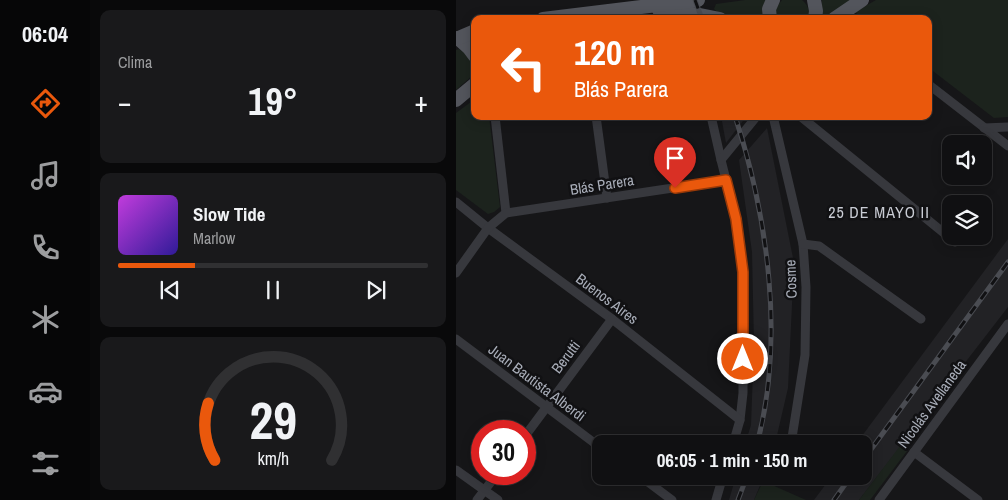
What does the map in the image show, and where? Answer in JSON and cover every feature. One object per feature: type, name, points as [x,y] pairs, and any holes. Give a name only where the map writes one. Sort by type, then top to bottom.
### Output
[{"type":"main road","points":[[576,15],[698,0]]},
{"type":"main road","points":[[770,15],[769,9],[773,0]]},
{"type":"main road","points":[[814,0],[815,15]]},
{"type":"main road","points":[[843,15],[862,0]]},
{"type":"main road","points":[[615,15],[658,10],[700,15]]},
{"type":"main road","points":[[457,38],[471,33]]},
{"type":"main road","points":[[457,38],[471,50]]},
{"type":"main road","points":[[456,100],[471,87]]},
{"type":"street","points":[[932,87],[1008,146]]},
{"type":"street","points":[[456,273],[488,228],[506,213],[494,120]]},
{"type":"street","points":[[597,120],[607,198]]},
{"type":"street","points":[[713,120],[736,219],[743,272],[743,393],[740,420],[736,435]]},
{"type":"street","points":[[721,160],[754,120]]},
{"type":"street","name":"Cosme","points":[[774,120],[803,244],[806,287],[804,354],[792,435]]},
{"type":"street","points":[[805,120],[942,231]]},
{"type":"street","points":[[984,128],[1008,127]]},
{"type":"street","name":"Blás Parera","points":[[506,213],[726,180]]},
{"type":"street","name":"Buenos Aires","points":[[456,202],[488,228],[612,319],[740,420]]},
{"type":"street","points":[[803,244],[818,246],[921,319]]},
{"type":"street","name":"Berutti","points":[[536,421],[612,319]]},
{"type":"street","name":"Nicolás Avellaneda","points":[[879,500],[1008,324]]},
{"type":"street","name":"Juan Bautista Alberdi","points":[[456,339],[592,441]]},
{"type":"street","points":[[914,452],[978,500]]},
{"type":"street","points":[[456,470],[498,500]]},
{"type":"street","points":[[477,500],[488,485]]},
{"type":"street","points":[[652,485],[672,500]]},
{"type":"street","points":[[716,500],[720,485]]},
{"type":"shaded area","points":[[745,0],[766,0],[762,8],[763,15],[724,15],[714,9],[716,4]]},
{"type":"shaded area","points":[[782,0],[802,0],[808,8],[809,15],[776,15],[776,8]]},
{"type":"shaded area","points":[[822,0],[852,0],[831,15],[822,15]]},
{"type":"shaded area","points":[[876,0],[1008,0],[1008,117],[994,118],[932,70],[932,15],[858,15],[855,12]]},
{"type":"shaded area","points":[[459,49],[466,54],[470,60],[471,77],[456,90],[456,50]]},
{"type":"shaded area","points":[[471,102],[471,120],[489,120],[500,207],[494,212],[488,214],[456,190],[456,113]]},
{"type":"shaded area","points":[[722,120],[744,120],[726,143]]},
{"type":"shaded area","points":[[767,128],[794,263],[788,388],[777,435],[748,435],[751,425],[754,344],[752,252],[739,160]]},
{"type":"shaded area","points":[[1008,239],[1008,307],[872,483],[872,435],[863,435]]},
{"type":"shaded area","points":[[900,446],[907,451],[870,500],[859,500]]},
{"type":"shaded area","points":[[733,485],[760,485],[754,500],[729,500]]},
{"type":"shaded area","points":[[761,485],[772,485],[806,500],[754,500]]},
{"type":"shaded area","points":[[825,485],[871,485],[859,500],[814,500]]},
{"type":"railway","points":[[695,0],[701,15]]},
{"type":"railway","points":[[736,120],[756,195],[769,279],[770,363],[759,435]]},
{"type":"railway","points":[[872,448],[1008,262]]},
{"type":"railway","points":[[738,500],[744,485]]},
{"type":"railway","points":[[834,500],[845,485]]},
{"type":"district","name":"25 DE MAYO II","points":[[879,212]]},
{"type":"route","points":[[675,188],[726,180],[736,219],[743,272],[743,359]]}]
